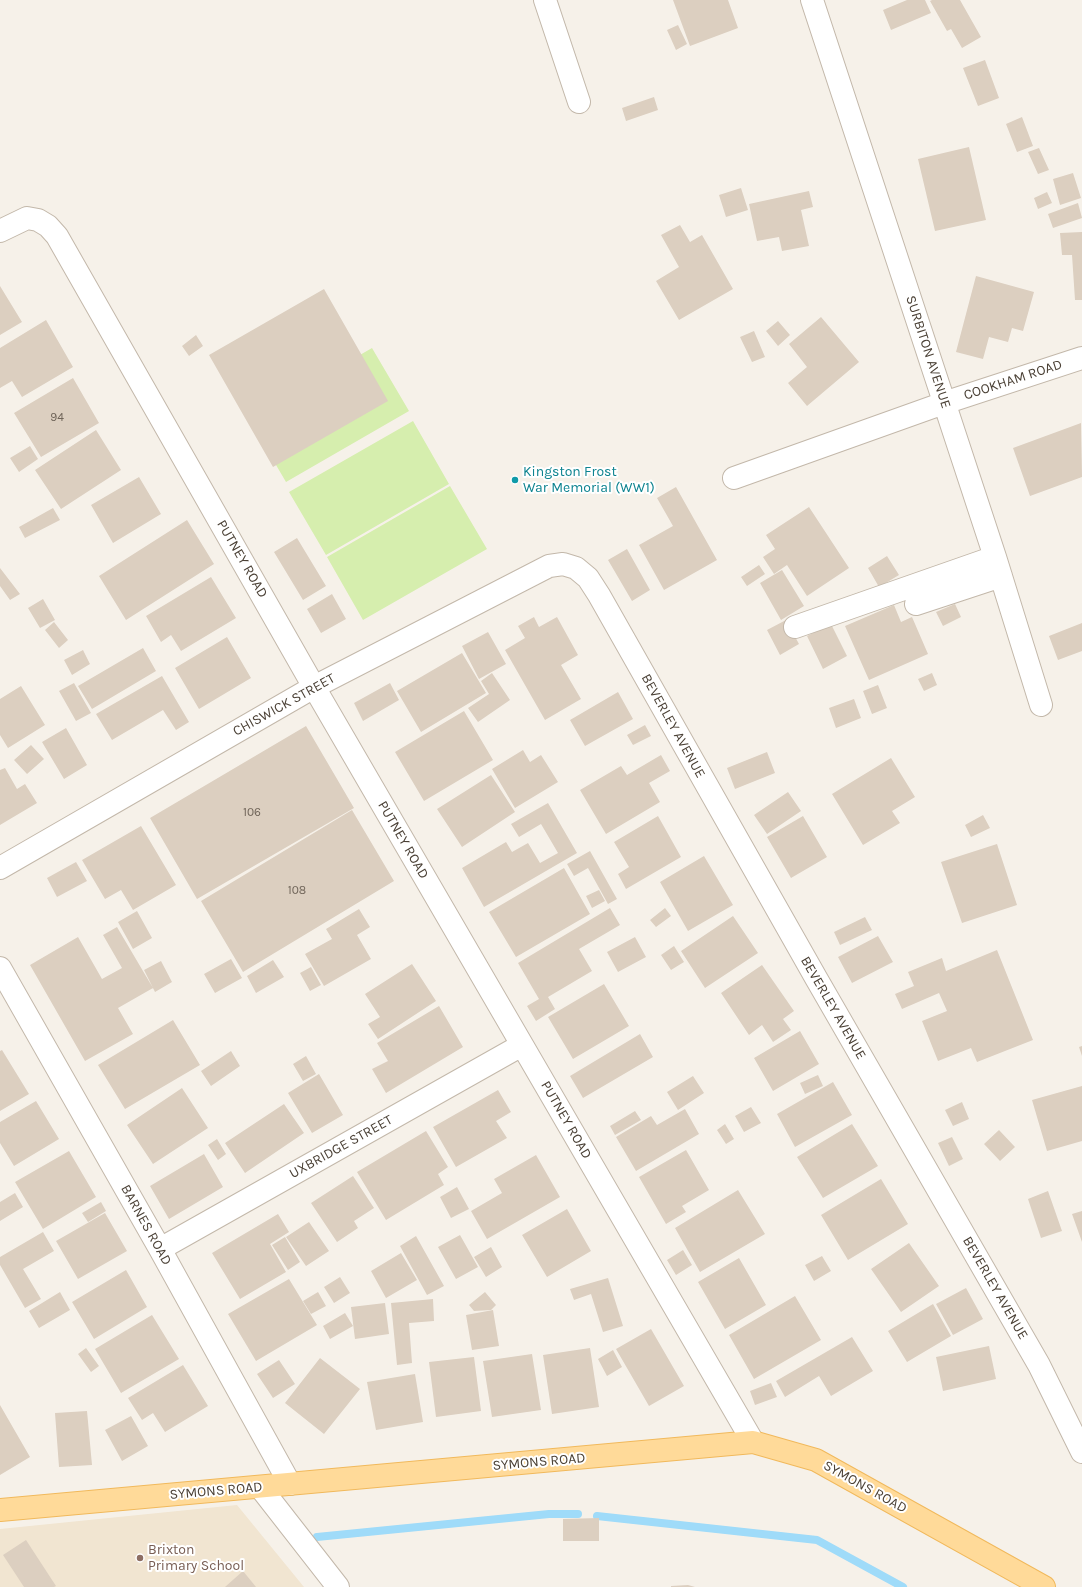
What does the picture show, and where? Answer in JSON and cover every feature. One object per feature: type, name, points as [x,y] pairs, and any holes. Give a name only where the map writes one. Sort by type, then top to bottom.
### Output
[{"type":"main road","name":"SYMONS ROAD","points":[[0,1510],[753,1442],[816,1460],[1044,1587]]},
{"type":"street","points":[[545,0],[578,102]]},
{"type":"street","name":"SURBITON AVENUE","points":[[812,0],[998,566],[1041,705]]},
{"type":"street","name":"PUTNEY ROAD","points":[[0,231],[27,218],[38,220],[48,226],[57,236],[314,687],[753,1442]]},
{"type":"street","name":"COOKHAM ROAD","points":[[734,478],[944,403],[1082,358]]},
{"type":"street","name":"CHISWICK STREET","points":[[0,868],[314,687],[549,566],[563,564],[576,568]]},
{"type":"street","points":[[916,604],[998,566]]},
{"type":"street","points":[[795,627],[998,566]]},
{"type":"street","name":"BEVERLEY AVENUE","points":[[576,568],[588,578],[599,595],[820,985],[1039,1365],[1082,1452]]},
{"type":"street","name":"BARNES ROAD","points":[[0,968],[160,1249],[290,1484]]},
{"type":"street","name":"UXBRIDGE STREET","points":[[160,1249],[522,1045]]},
{"type":"street","points":[[260,1487],[338,1587]]},
{"type":"shaded area","name":"Brixton Primary School","points":[[237,1505],[304,1587],[0,1587],[0,1529]]},
{"type":"green space","points":[[372,348],[409,411],[286,482],[249,419]]},
{"type":"green space","points":[[413,421],[449,484],[326,555],[289,492]]},
{"type":"green space","points":[[450,486],[487,549],[363,620],[327,557]]},
{"type":"building","points":[[673,0],[728,0],[738,28],[690,46]]},
{"type":"building","points":[[907,0],[925,0],[931,13],[891,30],[883,10]]},
{"type":"building","points":[[960,0],[981,37],[962,48],[951,29],[947,31],[930,1]]},
{"type":"building","points":[[678,25],[687,44],[676,50],[667,30]]},
{"type":"building","points":[[985,60],[999,98],[978,106],[963,68]]},
{"type":"building","points":[[654,97],[658,110],[626,121],[622,108]]},
{"type":"building","points":[[1022,117],[1033,146],[1017,152],[1006,124]]},
{"type":"building","points":[[969,147],[986,220],[935,231],[918,159]]},
{"type":"building","points":[[1039,148],[1049,170],[1038,174],[1028,152]]},
{"type":"building","points":[[1073,173],[1081,198],[1060,205],[1053,179]]},
{"type":"building","points":[[741,188],[748,210],[726,217],[719,195]]},
{"type":"building","points":[[809,191],[813,207],[801,210],[809,246],[782,251],[779,237],[757,241],[749,204]]},
{"type":"building","points":[[1047,192],[1052,203],[1038,209],[1034,198]]},
{"type":"building","points":[[1078,203],[1082,218],[1053,228],[1048,214]]},
{"type":"building","points":[[680,225],[690,242],[702,235],[733,289],[679,320],[656,281],[679,267],[661,235]]},
{"type":"building","points":[[1082,232],[1082,300],[1075,300],[1072,255],[1062,255],[1060,233]]},
{"type":"building","points":[[976,276],[1034,292],[1023,331],[1012,328],[1008,342],[989,337],[983,359],[956,352]]},
{"type":"building","points":[[0,286],[22,322],[0,335]]},
{"type":"building","points":[[324,289],[388,401],[273,467],[209,355]]},
{"type":"building","points":[[821,317],[859,362],[807,406],[788,383],[807,367],[789,344]]},
{"type":"building","points":[[46,320],[73,367],[22,397],[12,381],[0,388],[0,348]]},
{"type":"building","points":[[778,321],[790,335],[778,346],[766,331]]},
{"type":"building","points":[[754,331],[765,357],[752,362],[740,337]]},
{"type":"building","points":[[196,335],[203,346],[189,356],[182,346]]},
{"type":"building","points":[[73,378],[99,423],[41,457],[14,413]]},
{"type":"building","points":[[1081,423],[1082,477],[1030,496],[1013,448]]},
{"type":"building","points":[[96,430],[121,470],[61,509],[35,470]]},
{"type":"building","points":[[30,446],[38,459],[19,472],[10,458]]},
{"type":"building","points":[[139,477],[161,514],[113,543],[91,505]]},
{"type":"building","points":[[676,487],[717,560],[664,590],[639,545],[673,526],[657,498]]},
{"type":"building","points":[[809,507],[849,568],[807,596],[787,565],[774,574],[763,557],[775,549],[766,535]]},
{"type":"building","points":[[53,508],[60,520],[25,538],[19,527]]},
{"type":"building","points":[[187,520],[214,564],[126,620],[99,576]]},
{"type":"building","points":[[297,538],[326,586],[303,600],[274,552]]},
{"type":"building","points":[[627,549],[650,590],[632,601],[608,560]]},
{"type":"building","points":[[887,556],[899,575],[879,587],[868,568]]},
{"type":"building","points":[[759,565],[765,574],[747,586],[741,577]]},
{"type":"building","points":[[0,568],[20,594],[10,600],[0,586]]},
{"type":"building","points":[[782,570],[804,606],[781,620],[760,583]]},
{"type":"building","points":[[211,577],[236,618],[181,651],[171,635],[161,642],[146,616]]},
{"type":"building","points":[[332,594],[346,619],[321,633],[307,609]]},
{"type":"building","points":[[43,599],[55,620],[40,628],[28,608]]},
{"type":"building","points":[[955,604],[961,617],[943,626],[936,612]]},
{"type":"building","points":[[894,605],[901,622],[912,617],[928,654],[869,680],[845,626]]},
{"type":"building","points":[[534,617],[539,627],[557,617],[578,655],[561,665],[581,699],[545,720],[505,650],[525,638],[518,626]]},
{"type":"building","points":[[786,620],[799,644],[780,655],[767,630]]},
{"type":"building","points":[[54,622],[68,640],[59,648],[45,630]]},
{"type":"building","points":[[1082,623],[1082,651],[1058,660],[1049,636]]},
{"type":"building","points":[[831,624],[847,656],[823,669],[807,636]]},
{"type":"building","points":[[488,632],[506,664],[479,679],[462,646]]},
{"type":"building","points":[[227,637],[251,678],[199,709],[175,668]]},
{"type":"building","points":[[143,648],[156,671],[92,709],[78,686]]},
{"type":"building","points":[[83,650],[90,664],[72,675],[64,660]]},
{"type":"building","points":[[462,653],[486,693],[421,732],[397,691]]},
{"type":"building","points":[[492,673],[510,700],[478,722],[468,708],[489,694],[481,681]]},
{"type":"building","points":[[932,673],[937,685],[924,691],[918,679]]},
{"type":"building","points":[[162,676],[189,722],[176,730],[163,710],[112,740],[96,714]]},
{"type":"building","points":[[74,683],[91,713],[76,721],[59,691]]},
{"type":"building","points":[[390,683],[399,700],[363,721],[354,703]]},
{"type":"building","points":[[878,685],[887,708],[872,714],[863,691]]},
{"type":"building","points":[[21,686],[45,725],[8,748],[0,735],[0,699]]},
{"type":"building","points":[[618,692],[633,719],[585,746],[570,720]]},
{"type":"building","points":[[854,699],[861,718],[836,728],[829,708]]},
{"type":"building","points":[[464,711],[493,760],[424,801],[395,752]]},
{"type":"building","points":[[645,725],[651,736],[633,745],[627,735]]},
{"type":"building","points":[[306,726],[354,808],[197,899],[150,818]]},
{"type":"building","points":[[66,728],[87,765],[64,779],[42,742]]},
{"type":"building","points":[[31,745],[44,759],[27,774],[14,760]]},
{"type":"building","points":[[523,750],[530,762],[541,755],[558,782],[515,808],[492,769]]},
{"type":"building","points":[[767,752],[775,773],[735,789],[727,768]]},
{"type":"building","points":[[661,755],[670,771],[649,783],[660,802],[606,834],[580,790],[621,766],[627,775]]},
{"type":"building","points":[[891,758],[915,797],[892,811],[900,823],[863,845],[832,794]]},
{"type":"building","points":[[5,768],[17,789],[25,784],[37,803],[0,825],[0,770]]},
{"type":"building","points":[[491,775],[515,812],[462,847],[437,809]]},
{"type":"building","points":[[788,792],[801,811],[767,834],[754,815]]},
{"type":"building","points":[[548,803],[577,853],[484,907],[462,868],[506,842],[512,852],[528,843],[540,863],[558,853],[541,824],[519,837],[511,824]]},
{"type":"building","points":[[352,810],[394,881],[243,972],[201,901]]},
{"type":"building","points":[[983,815],[990,828],[971,837],[965,825]]},
{"type":"building","points":[[658,816],[681,857],[626,889],[618,874],[629,867],[614,842]]},
{"type":"building","points":[[803,816],[827,857],[791,878],[767,837]]},
{"type":"building","points":[[141,826],[176,885],[133,910],[121,890],[105,899],[82,860]]},
{"type":"building","points":[[997,844],[1017,905],[962,923],[941,862]]},
{"type":"building","points":[[590,851],[617,899],[608,904],[588,868],[574,876],[567,864]]},
{"type":"building","points":[[704,856],[733,905],[688,931],[660,882]]},
{"type":"building","points":[[76,862],[87,881],[57,897],[47,878]]},
{"type":"building","points":[[564,868],[590,914],[516,957],[489,912]]},
{"type":"building","points":[[599,890],[605,901],[592,908],[586,896]]},
{"type":"building","points":[[610,908],[620,925],[579,949],[592,971],[548,997],[555,1009],[536,1021],[527,1006],[539,999],[518,963]]},
{"type":"building","points":[[665,908],[671,916],[656,927],[650,920]]},
{"type":"building","points":[[359,909],[370,927],[357,935],[371,959],[324,986],[305,954],[332,939],[326,929]]},
{"type":"building","points":[[137,911],[152,938],[133,949],[118,922]]},
{"type":"building","points":[[733,916],[758,953],[705,988],[681,951]]},
{"type":"building","points":[[865,917],[872,930],[840,945],[834,932]]},
{"type":"building","points":[[117,927],[153,988],[118,1008],[133,1034],[85,1061],[30,965],[78,937],[102,979],[122,968],[103,935]]},
{"type":"building","points":[[878,936],[893,962],[852,983],[838,957]]},
{"type":"building","points":[[635,937],[646,957],[618,972],[607,952]]},
{"type":"building","points":[[674,946],[684,962],[671,970],[661,955]]},
{"type":"building","points":[[997,950],[1033,1040],[977,1062],[971,1048],[938,1061],[922,1021],[947,1011],[939,993],[902,1009],[895,994],[914,986],[908,972],[942,958],[946,971]]},
{"type":"building","points":[[231,959],[242,978],[215,993],[204,974]]},
{"type":"building","points":[[273,960],[284,977],[256,993],[247,976]]},
{"type":"building","points":[[161,961],[172,982],[155,992],[144,970]]},
{"type":"building","points":[[412,964],[436,1001],[378,1039],[368,1024],[380,1017],[365,994]]},
{"type":"building","points":[[762,965],[794,1011],[783,1019],[791,1030],[773,1042],[762,1025],[749,1035],[721,993]]},
{"type":"building","points":[[311,967],[321,985],[310,991],[300,973]]},
{"type":"building","points":[[604,984],[629,1026],[573,1059],[548,1017]]},
{"type":"building","points":[[439,1006],[463,1047],[386,1093],[372,1069],[388,1061],[377,1043]]},
{"type":"building","points":[[173,1020],[200,1065],[125,1109],[98,1065]]},
{"type":"building","points":[[800,1031],[819,1064],[773,1091],[754,1058]]},
{"type":"building","points":[[640,1034],[653,1057],[583,1098],[570,1076]]},
{"type":"building","points":[[1082,1046],[1082,1056],[1079,1047]]},
{"type":"building","points":[[2,1050],[29,1094],[0,1111],[0,1051]]},
{"type":"building","points":[[231,1051],[240,1066],[211,1086],[201,1071]]},
{"type":"building","points":[[306,1056],[316,1074],[303,1081],[293,1064]]},
{"type":"building","points":[[319,1074],[343,1115],[312,1133],[288,1093]]},
{"type":"building","points":[[818,1075],[823,1086],[805,1094],[800,1083]]},
{"type":"building","points":[[693,1076],[704,1093],[678,1110],[667,1092]]},
{"type":"building","points":[[833,1082],[852,1115],[795,1147],[777,1114]]},
{"type":"building","points":[[1082,1086],[1082,1141],[1047,1151],[1032,1100]]},
{"type":"building","points":[[182,1088],[208,1128],[153,1164],[127,1125]]},
{"type":"building","points":[[498,1090],[511,1112],[496,1121],[507,1138],[456,1167],[433,1127]]},
{"type":"building","points":[[36,1101],[59,1139],[14,1166],[0,1143],[0,1122]]},
{"type":"building","points":[[962,1102],[969,1119],[953,1126],[945,1110]]},
{"type":"building","points":[[284,1104],[304,1133],[245,1173],[225,1143]]},
{"type":"building","points":[[751,1107],[761,1123],[744,1132],[735,1116]]},
{"type":"building","points":[[685,1109],[699,1134],[636,1171],[616,1137],[651,1116],[657,1125]]},
{"type":"building","points":[[635,1111],[641,1120],[615,1135],[610,1126]]},
{"type":"building","points":[[725,1124],[734,1139],[726,1144],[717,1130]]},
{"type":"building","points":[[852,1124],[878,1166],[823,1198],[797,1157]]},
{"type":"building","points":[[999,1130],[1015,1147],[1000,1161],[984,1144]]},
{"type":"building","points":[[426,1131],[448,1167],[438,1174],[444,1185],[386,1220],[357,1172]]},
{"type":"building","points":[[952,1137],[963,1159],[949,1166],[938,1143]]},
{"type":"building","points":[[217,1139],[226,1154],[218,1160],[208,1145]]},
{"type":"building","points":[[686,1150],[709,1190],[682,1206],[686,1212],[666,1224],[639,1177]]},
{"type":"building","points":[[69,1151],[96,1197],[43,1229],[15,1182]]},
{"type":"building","points":[[204,1154],[223,1187],[169,1219],[150,1186]]},
{"type":"building","points":[[536,1155],[560,1197],[487,1239],[471,1211],[502,1193],[494,1179]]},
{"type":"building","points":[[353,1176],[374,1208],[354,1221],[358,1228],[337,1242],[311,1203]]},
{"type":"building","points":[[881,1179],[908,1224],[848,1260],[821,1215]]},
{"type":"building","points":[[457,1187],[469,1209],[451,1218],[440,1197]]},
{"type":"building","points":[[738,1190],[765,1234],[700,1272],[675,1228]]},
{"type":"building","points":[[1048,1191],[1062,1231],[1041,1238],[1028,1199]]},
{"type":"building","points":[[15,1193],[23,1207],[0,1221],[0,1202]]},
{"type":"building","points":[[101,1202],[106,1211],[88,1222],[82,1213]]},
{"type":"building","points":[[567,1209],[591,1251],[547,1277],[522,1235]]},
{"type":"building","points":[[1082,1211],[1082,1242],[1072,1214]]},
{"type":"building","points":[[105,1213],[127,1251],[78,1279],[56,1241]]},
{"type":"building","points":[[278,1214],[289,1232],[270,1244],[286,1272],[240,1299],[212,1253]]},
{"type":"building","points":[[309,1222],[329,1251],[306,1266],[286,1237]]},
{"type":"building","points":[[43,1232],[54,1251],[23,1269],[41,1299],[25,1308],[0,1265],[0,1257]]},
{"type":"building","points":[[460,1235],[478,1267],[456,1279],[438,1247]]},
{"type":"building","points":[[416,1236],[444,1286],[427,1295],[400,1246]]},
{"type":"building","points":[[285,1237],[300,1262],[288,1270],[272,1245]]},
{"type":"building","points":[[909,1243],[939,1286],[901,1312],[871,1269]]},
{"type":"building","points":[[491,1247],[502,1267],[486,1277],[474,1257]]},
{"type":"building","points":[[683,1250],[692,1265],[676,1275],[667,1260]]},
{"type":"building","points":[[401,1253],[417,1280],[386,1298],[371,1271]]},
{"type":"building","points":[[822,1256],[831,1271],[814,1281],[805,1265]]},
{"type":"building","points":[[739,1258],[766,1305],[725,1329],[698,1282]]},
{"type":"building","points":[[126,1270],[147,1307],[94,1339],[72,1302]]},
{"type":"building","points":[[340,1277],[350,1293],[334,1303],[324,1287]]},
{"type":"building","points":[[608,1278],[623,1326],[603,1332],[591,1294],[574,1300],[570,1289]]},
{"type":"building","points":[[289,1279],[317,1325],[256,1361],[228,1314]]},
{"type":"building","points":[[966,1288],[983,1319],[953,1335],[936,1304]]},
{"type":"building","points":[[60,1292],[70,1310],[39,1328],[29,1311]]},
{"type":"building","points":[[318,1292],[326,1306],[311,1314],[303,1301]]},
{"type":"building","points":[[485,1292],[496,1305],[491,1310],[474,1311],[469,1305]]},
{"type":"building","points":[[795,1296],[821,1340],[754,1379],[729,1335]]},
{"type":"building","points":[[433,1299],[434,1321],[409,1323],[412,1363],[397,1365],[391,1303]]},
{"type":"building","points":[[385,1303],[389,1334],[355,1339],[351,1307]]},
{"type":"building","points":[[933,1304],[951,1336],[907,1362],[888,1331]]},
{"type":"building","points":[[493,1310],[499,1346],[472,1350],[466,1315]]},
{"type":"building","points":[[345,1313],[353,1326],[330,1339],[323,1326]]},
{"type":"building","points":[[152,1315],[179,1359],[121,1393],[95,1349]]},
{"type":"building","points":[[651,1329],[684,1386],[649,1406],[616,1349]]},
{"type":"building","points":[[852,1337],[873,1371],[831,1396],[819,1376],[785,1397],[776,1381]]},
{"type":"building","points":[[989,1346],[996,1379],[943,1391],[936,1357]]},
{"type":"building","points":[[86,1348],[99,1366],[91,1372],[78,1354]]},
{"type":"building","points":[[590,1348],[599,1407],[552,1414],[543,1355]]},
{"type":"building","points":[[613,1350],[622,1367],[607,1376],[598,1359]]},
{"type":"building","points":[[532,1354],[541,1410],[492,1417],[483,1361]]},
{"type":"building","points":[[474,1357],[481,1411],[436,1417],[429,1362]]},
{"type":"building","points":[[320,1358],[360,1389],[324,1434],[285,1403]]},
{"type":"building","points":[[279,1360],[295,1384],[273,1398],[257,1374]]},
{"type":"building","points":[[183,1365],[208,1406],[165,1432],[153,1413],[142,1420],[128,1398]]},
{"type":"building","points":[[415,1374],[423,1422],[376,1430],[367,1382]]},
{"type":"building","points":[[771,1383],[777,1397],[755,1405],[750,1391]]},
{"type":"building","points":[[0,1405],[30,1457],[0,1475]]},
{"type":"building","points":[[87,1411],[92,1465],[59,1467],[55,1413]]},
{"type":"building","points":[[131,1416],[148,1446],[122,1461],[105,1430]]},
{"type":"building","points":[[599,1518],[599,1541],[563,1541],[563,1519]]},
{"type":"building","points":[[26,1540],[56,1586],[24,1587],[3,1555]]},
{"type":"building","points":[[243,1571],[256,1587],[225,1587]]},
{"type":"building","points":[[688,1585],[695,1587],[671,1587],[671,1586]]},
{"type":"waterway","points":[[317,1537],[549,1514],[578,1514]]},
{"type":"waterway","points":[[597,1516],[817,1540],[903,1587]]},
{"type":"place","name":"Kingston Frost War Memorial (WW1)","points":[[515,480]]},
{"type":"place","name":"Brixton Primary School","points":[[140,1558]]}]
